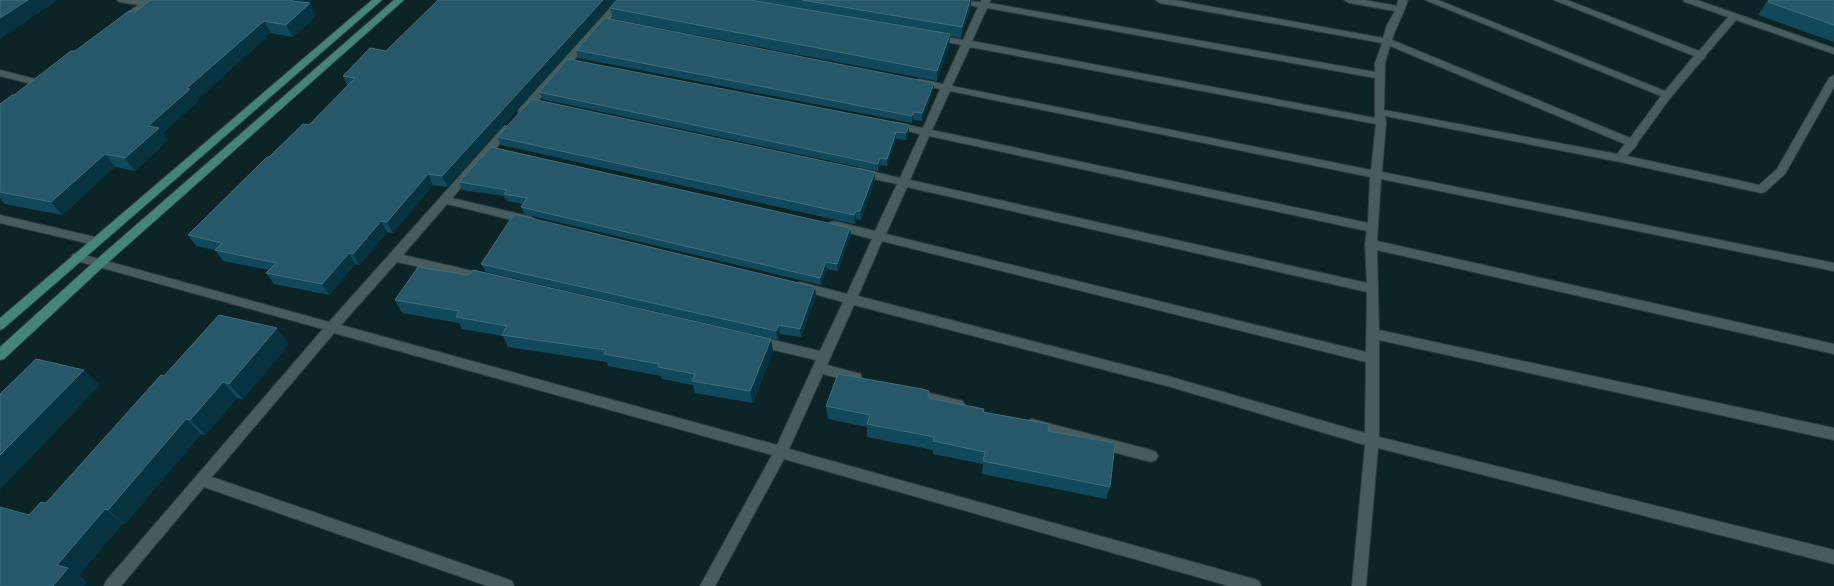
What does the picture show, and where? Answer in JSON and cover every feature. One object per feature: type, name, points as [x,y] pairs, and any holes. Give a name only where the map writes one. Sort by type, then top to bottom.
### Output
[{"type":"main road","points":[[0,325],[95,241],[377,0]]},
{"type":"main road","points":[[0,355],[100,263],[399,0]]},
{"type":"street","points":[[122,0],[149,2]]},
{"type":"street","points":[[111,586],[332,327],[622,0]]},
{"type":"street","points":[[957,0],[985,2],[1380,76]]},
{"type":"street","points":[[1160,0],[1387,41],[1633,143]]},
{"type":"street","points":[[1349,0],[1402,5],[1392,25],[1380,63],[1380,117],[1371,244],[1373,289],[1372,441],[1359,586]]},
{"type":"street","points":[[1430,0],[1667,95]]},
{"type":"street","points":[[1559,0],[1702,56]]},
{"type":"street","points":[[1688,0],[1733,17],[1834,51]]},
{"type":"street","points":[[114,27],[149,2]]},
{"type":"street","points":[[707,586],[780,452],[985,2]]},
{"type":"street","points":[[1620,158],[1633,143],[1667,95],[1702,56],[1733,17]]},
{"type":"street","points":[[603,21],[619,24]]},
{"type":"street","points":[[928,36],[1380,117],[1620,158],[1761,189],[1781,170],[1834,78]]},
{"type":"street","points":[[568,61],[584,64]]},
{"type":"street","points":[[0,73],[39,80],[24,91]]},
{"type":"street","points":[[908,79],[1376,176],[1834,267]]},
{"type":"street","points":[[532,102],[547,105]]},
{"type":"street","points":[[880,122],[1373,228]]},
{"type":"street","points":[[491,148],[507,151]]},
{"type":"street","points":[[849,170],[904,181],[1373,289]]},
{"type":"street","points":[[445,200],[536,222]]},
{"type":"street","points":[[0,219],[95,241]]},
{"type":"street","points":[[825,223],[879,235],[1373,359]]},
{"type":"street","points":[[1371,244],[1834,349]]},
{"type":"street","points":[[78,257],[780,452],[1254,586]]},
{"type":"street","points":[[395,257],[494,280]]},
{"type":"street","points":[[789,283],[1171,382],[1372,441],[1834,557]]},
{"type":"street","points":[[1373,334],[1834,434]]},
{"type":"street","points":[[747,339],[821,363],[865,381]]},
{"type":"street","points":[[903,391],[973,409]]},
{"type":"street","points":[[1019,421],[1151,456]]},
{"type":"street","points":[[202,480],[507,586]]},
{"type":"building","points":[[0,0],[28,0],[0,18]]},
{"type":"building","points":[[151,0],[293,0],[292,1],[310,3],[286,25],[264,21],[187,88],[190,89],[148,126],[159,128],[125,158],[105,154],[51,202],[0,192],[0,104],[71,51],[75,51],[129,11],[135,12]]},
{"type":"building","points":[[438,0],[603,0],[442,176],[428,174],[387,222],[381,221],[353,254],[349,253],[322,284],[266,273],[276,263],[215,250],[222,243],[188,235],[267,157],[269,157],[303,124],[309,125],[355,78],[343,76],[370,48],[386,51]]},
{"type":"building","points":[[617,0],[750,0],[950,34],[937,71],[610,8]]},
{"type":"building","points":[[802,0],[970,0],[962,27]]},
{"type":"building","points":[[1769,0],[1834,0],[1834,25],[1768,2]]},
{"type":"building","points":[[605,18],[934,83],[922,113],[913,112],[912,116],[576,50]]},
{"type":"building","points":[[568,59],[909,125],[906,133],[896,132],[887,159],[880,158],[878,164],[539,92]]},
{"type":"building","points":[[532,99],[875,172],[860,211],[856,211],[854,215],[497,137]]},
{"type":"building","points":[[491,147],[850,228],[837,264],[826,262],[820,278],[521,207],[527,198],[504,194],[507,190],[459,182]]},
{"type":"building","points":[[514,214],[815,287],[800,329],[779,325],[776,331],[481,264]]},
{"type":"building","points":[[418,267],[469,275],[473,270],[771,339],[750,391],[692,381],[695,374],[658,367],[659,364],[604,354],[606,350],[502,335],[507,326],[456,317],[459,311],[395,300]]},
{"type":"building","points":[[219,315],[277,328],[229,384],[223,382],[190,420],[186,419],[108,510],[105,509],[57,565],[68,568],[53,586],[0,586],[0,507],[29,515],[41,502],[46,503],[161,375],[164,376]]},
{"type":"building","points":[[36,359],[84,370],[0,455],[0,394]]},
{"type":"building","points":[[838,374],[922,389],[929,391],[928,398],[984,409],[983,412],[1049,424],[1048,431],[1115,443],[1110,487],[983,461],[985,452],[933,441],[934,437],[867,424],[870,415],[826,406]]}]
